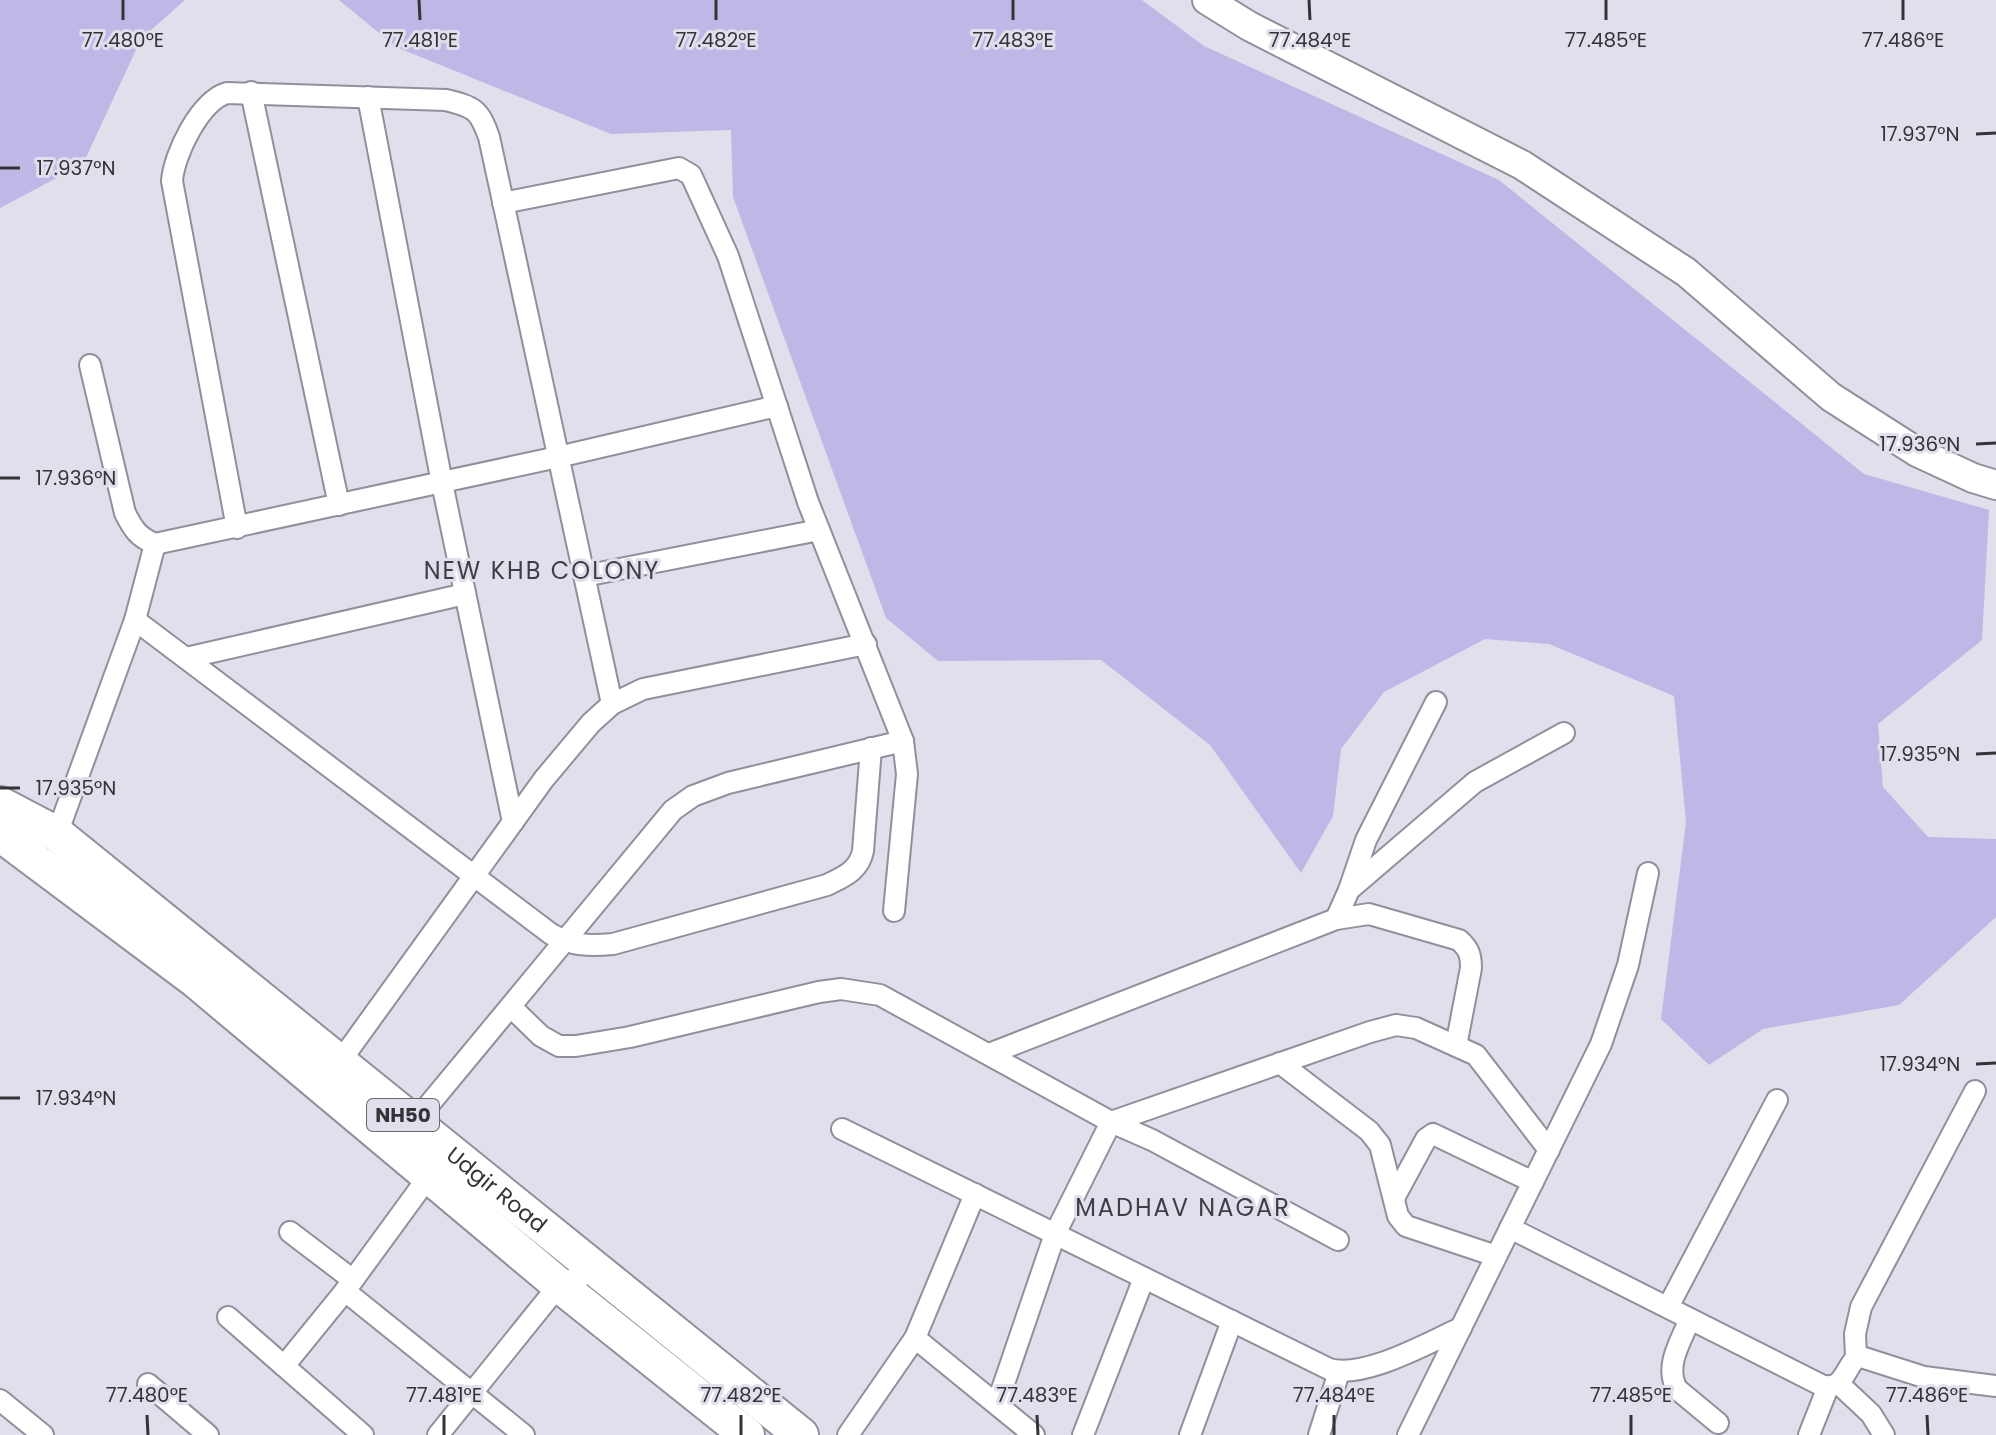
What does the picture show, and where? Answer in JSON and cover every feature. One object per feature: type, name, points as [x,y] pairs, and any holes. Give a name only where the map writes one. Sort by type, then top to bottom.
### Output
[{"type":"highway","name":"Udgir Road","points":[[0,804],[57,834],[801,1435]]},
{"type":"highway","name":"Udgir Road","points":[[0,834],[195,980],[559,1285],[747,1435]]},
{"type":"main road","points":[[1207,0],[1249,26],[1522,165],[1686,272],[1831,397],[1917,452],[1973,478],[1996,485]]},
{"type":"street","points":[[251,92],[339,505]]},
{"type":"street","points":[[237,528],[172,181],[178,153],[211,100],[227,93],[446,100],[470,106],[482,117],[489,137],[612,704]]},
{"type":"street","points":[[368,97],[442,483],[513,822]]},
{"type":"street","points":[[503,203],[679,168],[687,171],[728,256],[819,530],[903,741],[907,774],[894,911]]},
{"type":"street","points":[[90,365],[125,513],[136,533],[155,544],[442,483],[777,406]]},
{"type":"street","points":[[584,576],[819,530]]},
{"type":"street","points":[[57,834],[135,620],[155,544]]},
{"type":"street","points":[[186,658],[465,594]]},
{"type":"street","points":[[135,620],[565,942],[584,947],[613,944],[827,885],[848,875],[857,867],[863,851],[871,748]]},
{"type":"street","points":[[339,1063],[544,779],[591,723],[612,704],[643,689],[866,644]]},
{"type":"street","points":[[1336,919],[1366,840],[1436,702]]},
{"type":"street","points":[[1349,890],[1475,782],[1564,733]]},
{"type":"street","points":[[413,1124],[673,810],[693,796],[728,783],[903,741]]},
{"type":"street","points":[[1408,1435],[1601,1044],[1628,965],[1648,873]]},
{"type":"street","points":[[989,1054],[1336,919],[1369,914],[1459,940],[1466,947],[1471,956],[1471,968],[1456,1046]]},
{"type":"street","points":[[511,1007],[541,1036],[559,1046],[576,1046],[630,1037],[841,989],[880,995],[1111,1122],[1152,1140],[1338,1240]]},
{"type":"street","points":[[997,1404],[1055,1234],[1111,1122],[1396,1025],[1416,1028],[1476,1055],[1549,1150]]},
{"type":"street","points":[[1280,1063],[1369,1131],[1380,1145],[1398,1216],[1406,1226],[1496,1256]]},
{"type":"street","points":[[1809,1435],[1834,1386],[1856,1357],[1855,1334],[1861,1307],[1975,1091]]},
{"type":"street","points":[[1668,1307],[1777,1100]]},
{"type":"street","points":[[842,1129],[1339,1372],[1365,1370],[1461,1328]]},
{"type":"street","points":[[1394,1198],[1426,1139],[1433,1134],[1533,1182]]},
{"type":"street","points":[[284,1366],[349,1286],[429,1176]]},
{"type":"street","points":[[848,1435],[915,1338],[975,1194]]},
{"type":"street","points":[[1510,1228],[1690,1319],[1834,1386],[1871,1414],[1884,1435]]},
{"type":"street","points":[[290,1232],[472,1394],[524,1435]]},
{"type":"street","points":[[438,1435],[559,1285],[595,1270]]},
{"type":"street","points":[[1083,1435],[1144,1278]]},
{"type":"street","points":[[228,1317],[363,1435]]},
{"type":"street","points":[[1690,1319],[1673,1362],[1673,1383],[1718,1423]]},
{"type":"street","points":[[1190,1435],[1232,1321]]},
{"type":"street","points":[[915,1338],[1034,1435]]},
{"type":"street","points":[[1856,1357],[1924,1377],[1996,1386]]},
{"type":"street","points":[[1319,1435],[1339,1372]]},
{"type":"street","points":[[148,1384],[208,1435]]},
{"type":"street","points":[[0,1400],[43,1435]]},
{"type":"shaded area","points":[[0,0],[185,0],[141,39],[83,164],[0,208]]},
{"type":"shaded area","points":[[339,0],[1142,0],[1204,46],[1499,180],[1864,474],[1989,510],[1982,640],[1878,724],[1883,787],[1928,837],[1996,839],[1996,917],[1899,1005],[1763,1029],[1709,1065],[1661,1019],[1686,822],[1674,696],[1549,644],[1485,639],[1384,692],[1341,749],[1333,816],[1301,873],[1210,745],[1101,660],[938,661],[886,618],[733,197],[731,130],[611,134],[396,47]]},
{"type":"district","name":"NEW KHB COLONY","points":[[542,570]]},
{"type":"district","name":"MADHAV NAGAR","points":[[1183,1207]]}]
